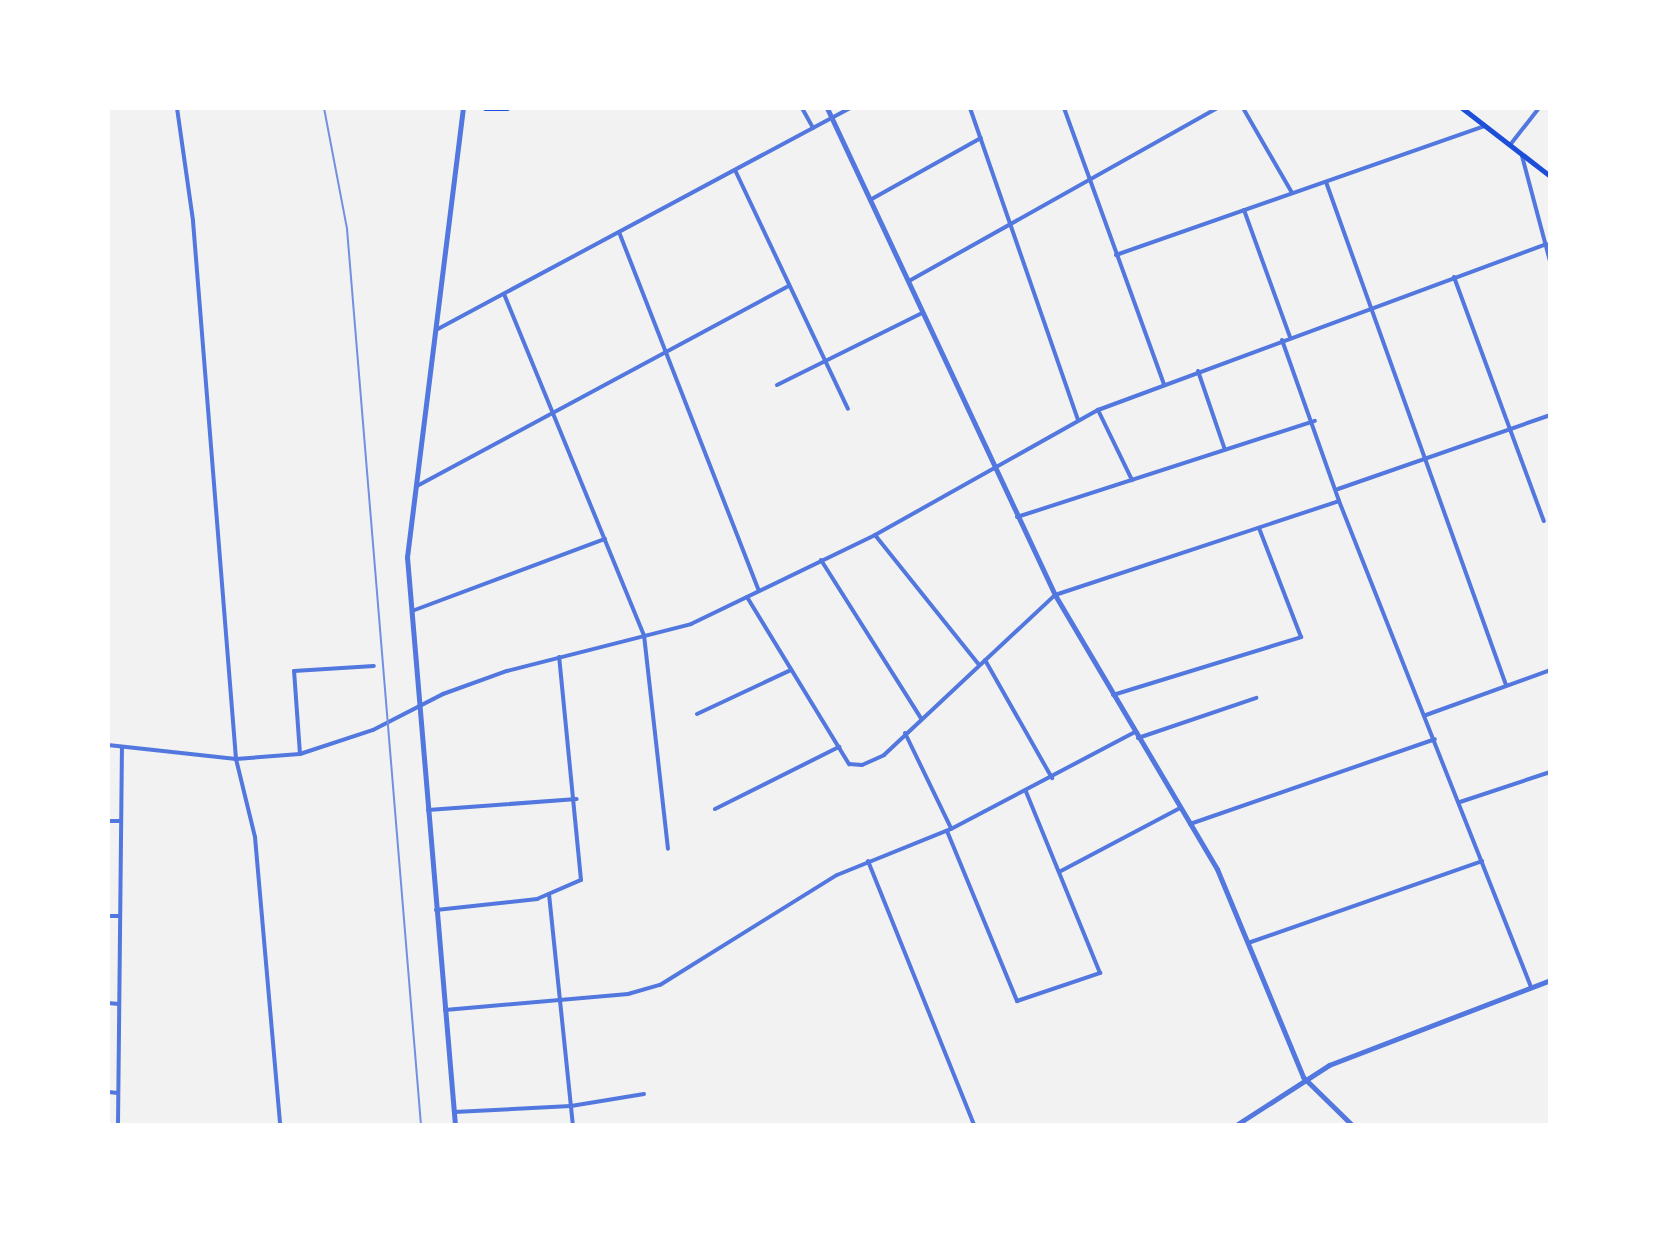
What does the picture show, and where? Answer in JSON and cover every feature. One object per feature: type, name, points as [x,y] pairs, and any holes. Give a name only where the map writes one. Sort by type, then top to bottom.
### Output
[{"type":"main road","points":[[485,108],[507,108]]},
{"type":"main road","points":[[1462,108],[1550,176]]},
{"type":"street","points":[[177,108],[194,230],[236,759],[255,837],[280,1125]]},
{"type":"street","points":[[455,1125],[417,707],[407,557],[463,108]]},
{"type":"street","points":[[802,108],[813,128]]},
{"type":"street","points":[[827,108],[1055,595],[1217,869],[1303,1077],[1352,1125]]},
{"type":"street","points":[[436,330],[850,108]]},
{"type":"street","points":[[970,108],[1078,420]]},
{"type":"street","points":[[1064,108],[1164,384]]},
{"type":"street","points":[[907,281],[1217,108]]},
{"type":"street","points":[[1243,108],[1292,193]]},
{"type":"street","points":[[1510,145],[1539,108]]},
{"type":"street","points":[[1116,255],[1485,126]]},
{"type":"street","points":[[870,200],[981,138]]},
{"type":"street","points":[[1522,154],[1550,261]]},
{"type":"street","points":[[735,170],[822,363],[848,409]]},
{"type":"street","points":[[1326,182],[1506,685]]},
{"type":"street","points":[[1244,210],[1290,337]]},
{"type":"street","points":[[619,232],[759,591]]},
{"type":"street","points":[[108,745],[236,759],[300,754],[373,730],[417,707],[507,671],[691,624],[875,535],[992,465],[1098,410],[1546,244]]},
{"type":"street","points":[[1454,277],[1544,521]]},
{"type":"street","points":[[416,487],[788,286]]},
{"type":"street","points":[[504,294],[644,635],[668,849]]},
{"type":"street","points":[[777,385],[922,313]]},
{"type":"street","points":[[1282,340],[1315,421],[1338,489],[1339,501],[1531,987]]},
{"type":"street","points":[[1198,371],[1225,450]]},
{"type":"street","points":[[1098,410],[1132,480]]},
{"type":"street","points":[[1338,489],[1550,415]]},
{"type":"street","points":[[1017,517],[1315,421]]},
{"type":"street","points":[[747,597],[849,764],[878,760],[1055,595],[1339,501]]},
{"type":"street","points":[[1113,695],[1301,637],[1259,528]]},
{"type":"street","points":[[875,535],[979,665]]},
{"type":"street","points":[[412,611],[605,539]]},
{"type":"street","points":[[821,560],[921,718]]},
{"type":"street","points":[[436,910],[549,894],[581,880],[577,799],[559,657]]},
{"type":"street","points":[[985,660],[1052,778]]},
{"type":"street","points":[[300,754],[294,671],[374,666]]},
{"type":"street","points":[[697,714],[791,670]]},
{"type":"street","points":[[1426,715],[1550,670]]},
{"type":"street","points":[[445,1010],[628,994],[660,985],[812,889],[868,861],[949,830],[1136,735],[1256,698]]},
{"type":"street","points":[[905,733],[949,830],[1017,1001],[1101,972],[1026,792]]},
{"type":"street","points":[[1190,824],[1435,739]]},
{"type":"street","points":[[118,1125],[122,747]]},
{"type":"street","points":[[715,809],[839,747]]},
{"type":"street","points":[[1460,802],[1550,772]]},
{"type":"street","points":[[427,810],[577,799]]},
{"type":"street","points":[[1059,872],[1180,808]]},
{"type":"street","points":[[108,821],[121,821]]},
{"type":"street","points":[[868,861],[974,1125]]},
{"type":"street","points":[[1248,943],[1482,861]]},
{"type":"street","points":[[549,894],[573,1125]]},
{"type":"street","points":[[108,916],[120,916]]},
{"type":"street","points":[[1236,1125],[1303,1077],[1550,980]]},
{"type":"street","points":[[108,1003],[119,1004]]},
{"type":"street","points":[[108,1092],[118,1093]]},
{"type":"street","points":[[454,1112],[571,1106],[644,1094]]},
{"type":"railway","points":[[324,108],[347,229],[421,1125]]}]
